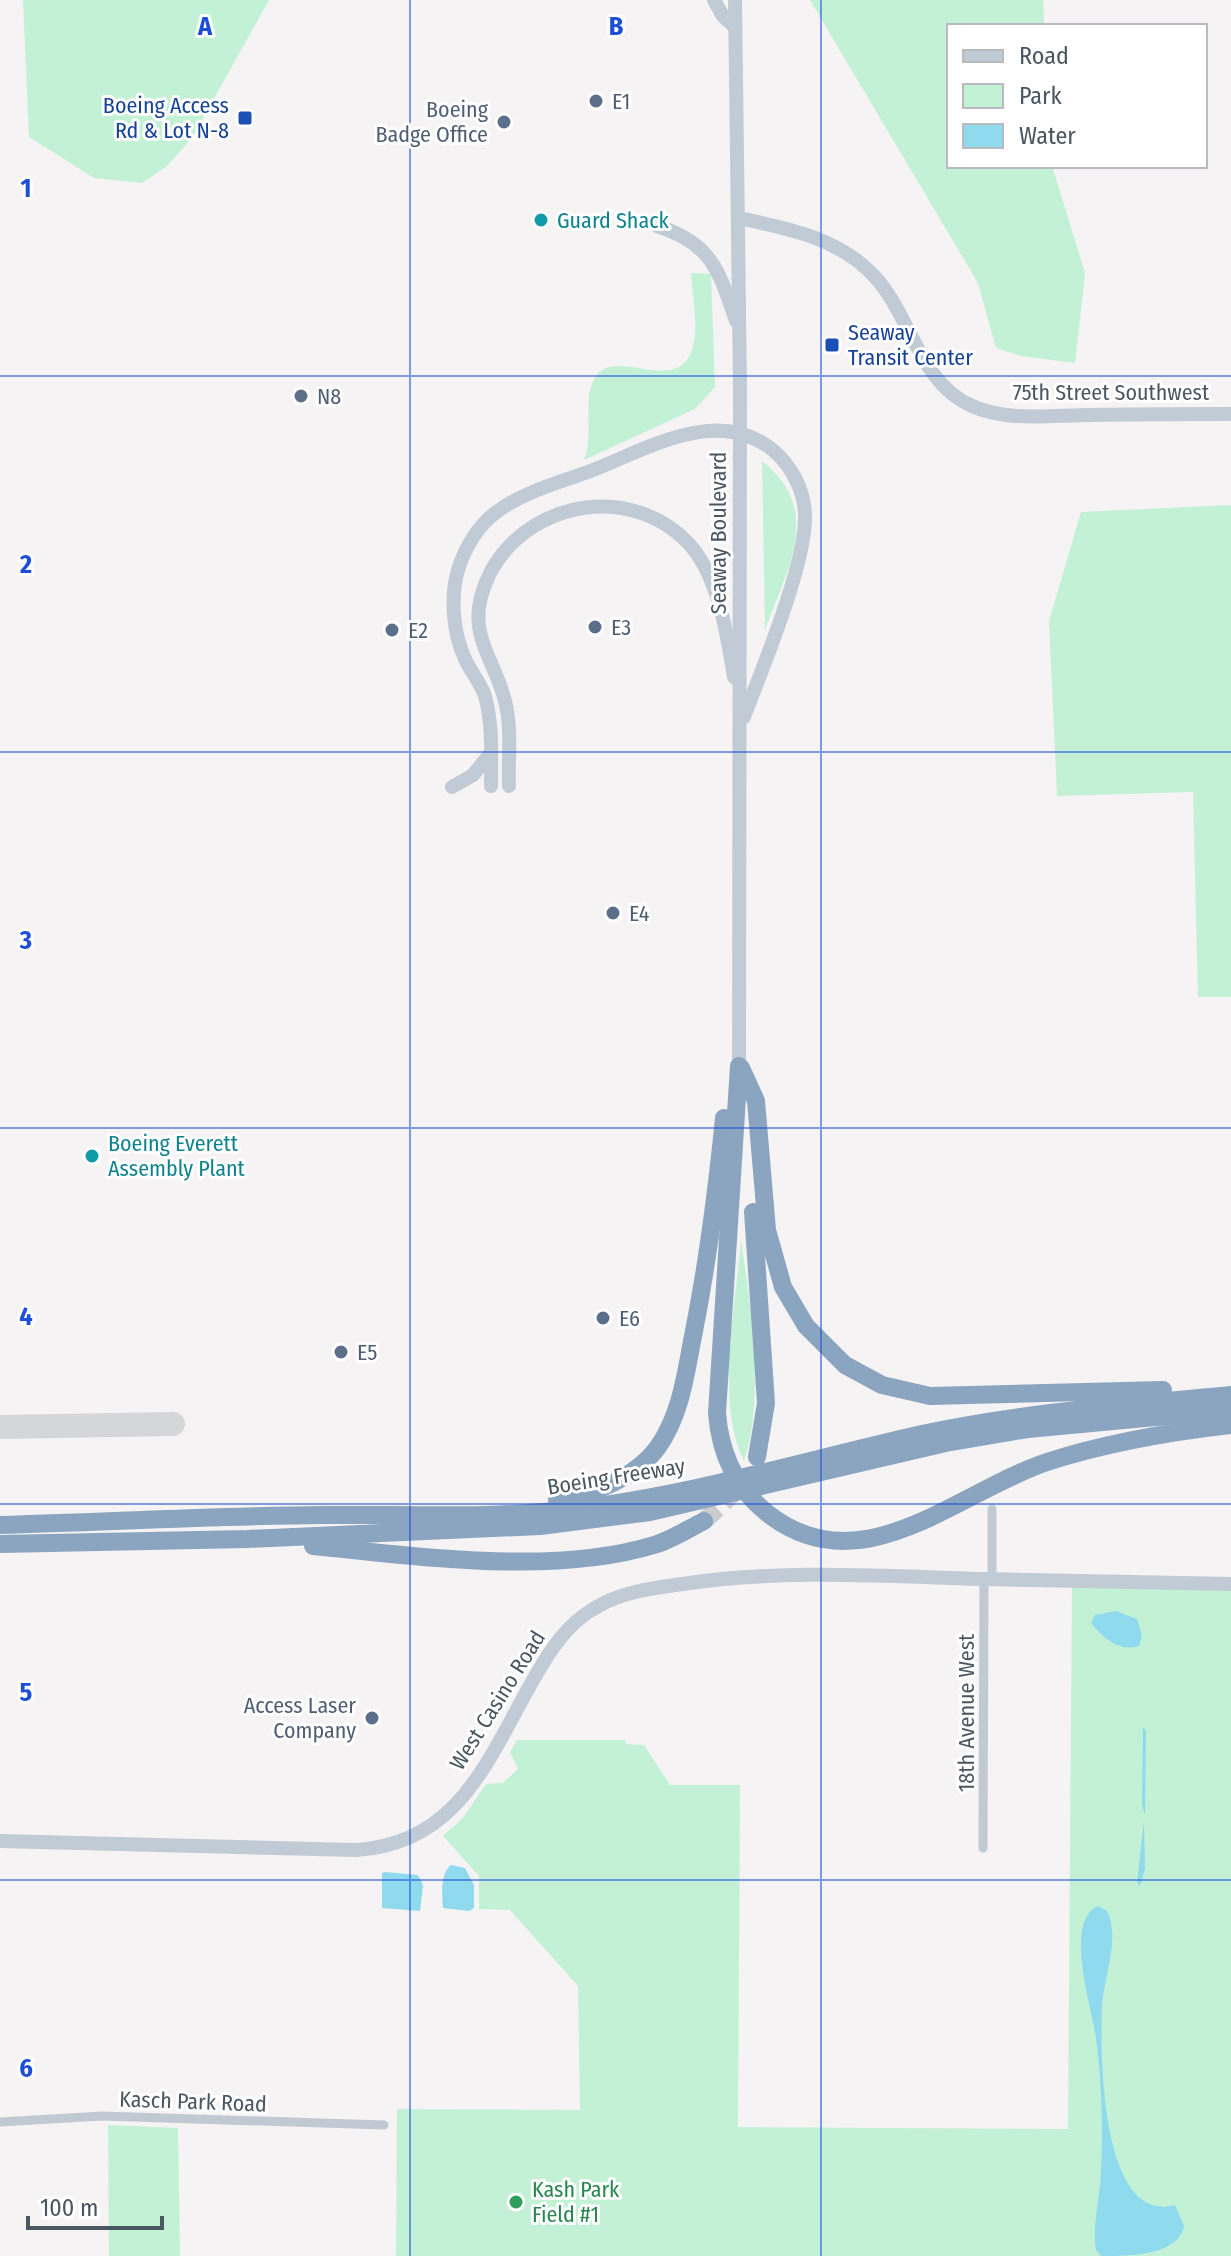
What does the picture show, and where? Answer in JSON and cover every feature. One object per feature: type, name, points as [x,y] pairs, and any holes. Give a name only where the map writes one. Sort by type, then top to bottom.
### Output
[{"type":"highway","points":[[739,1066],[756,1101],[767,1230],[783,1287],[806,1326],[845,1365],[882,1385],[930,1396],[1231,1388]]},
{"type":"highway","points":[[739,1066],[717,1392],[722,1445],[734,1475],[746,1493],[781,1523],[828,1539],[855,1542],[877,1539],[902,1531],[1048,1462],[1139,1439],[1231,1425]]},
{"type":"highway","points":[[739,1066],[766,1403],[757,1457]]},
{"type":"highway","points":[[426,1513],[571,1498],[614,1482],[656,1450],[668,1431],[683,1385],[715,1207],[726,1101],[739,1066]]},
{"type":"highway","name":"Boeing Freeway","points":[[0,1525],[173,1517],[426,1513],[489,1516],[622,1502],[971,1424],[1034,1414],[1231,1395]]},
{"type":"highway","name":"Boeing Freeway","points":[[0,1544],[479,1530],[608,1518],[689,1503],[965,1439],[1076,1423],[1231,1410]]},
{"type":"highway","points":[[0,1515],[173,1517]]},
{"type":"highway","points":[[247,1539],[391,1553],[565,1558],[654,1545],[704,1521]]},
{"type":"street","points":[[714,0],[723,16],[735,27]]},
{"type":"street","name":"Seaway Boulevard","points":[[735,0],[740,333],[739,1066]]},
{"type":"street","name":"75th Street Southwest","points":[[738,218],[804,234],[861,263],[898,309],[935,375],[969,405],[1012,416],[1231,414]]},
{"type":"street","points":[[657,226],[678,232],[710,256],[740,333]]},
{"type":"street","points":[[491,786],[490,721],[485,696],[465,660],[457,630],[456,580],[472,541],[498,511],[521,498],[678,437],[709,429],[754,437],[779,456],[797,482],[805,511],[800,550],[741,724]]},
{"type":"street","points":[[509,786],[505,700],[480,643],[480,600],[490,572],[509,545],[534,525],[566,510],[596,505],[638,512],[666,526],[690,546],[708,572],[721,619],[741,724]]},
{"type":"street","points":[[452,787],[473,775],[491,754]]},
{"type":"street","name":"18th Avenue West","points":[[983,1848],[992,1509]]},
{"type":"street","name":"West Casino Road","points":[[0,1841],[356,1850],[401,1843],[442,1820],[463,1798],[553,1648],[593,1608],[615,1598],[672,1585],[756,1576],[1231,1584]]},
{"type":"street","name":"Kasch Park Road","points":[[0,2122],[102,2116],[384,2125]]},
{"type":"green space","points":[[23,0],[269,0],[192,138],[167,166],[142,183],[94,178],[29,137]]},
{"type":"green space","points":[[810,0],[1043,0],[1044,24],[947,24],[947,168],[1053,168],[1085,273],[1075,363],[1021,356],[996,348],[978,283]]},
{"type":"green space","points":[[691,273],[711,274],[715,387],[695,409],[584,460],[589,395],[596,376],[606,368],[618,366],[661,371],[674,369],[685,362],[693,347],[695,330]]},
{"type":"green space","points":[[762,461],[781,480],[792,500],[796,520],[790,563],[765,630]]},
{"type":"green space","points":[[1231,505],[1231,997],[1198,997],[1193,792],[1057,796],[1049,621],[1081,512]]},
{"type":"green space","points":[[741,1240],[752,1322],[755,1381],[754,1409],[744,1461],[735,1438],[729,1383]]},
{"type":"green space","points":[[1072,1581],[1231,1584],[1231,2256],[396,2256],[397,2109],[580,2110],[578,1986],[510,1910],[479,1909],[479,1876],[443,1836],[463,1818],[486,1784],[503,1783],[518,1769],[510,1752],[517,1740],[625,1740],[626,1744],[644,1745],[670,1785],[740,1785],[738,2127],[1068,2129]]},
{"type":"green space","points":[[108,2125],[178,2128],[180,2256],[109,2256]]},
{"type":"water","points":[[1116,1611],[1137,1619],[1142,1635],[1139,1646],[1118,1645],[1091,1623],[1095,1615]]},
{"type":"water","points":[[1143,1727],[1146,1731],[1145,1815],[1142,1805]]},
{"type":"water","points":[[1144,1821],[1145,1869],[1140,1886],[1137,1882]]},
{"type":"water","points":[[451,1865],[465,1868],[474,1885],[474,1908],[469,1911],[443,1908],[443,1879]]},
{"type":"water","points":[[382,1873],[418,1875],[423,1885],[420,1911],[382,1908]]},
{"type":"water","points":[[1098,1906],[1107,1911],[1112,1934],[1102,2007],[1102,2059],[1104,2095],[1118,2163],[1132,2189],[1150,2204],[1175,2205],[1184,2226],[1180,2236],[1172,2243],[1162,2249],[1138,2254],[1101,2256],[1096,2250],[1102,2155],[1101,2088],[1081,1947],[1082,1929],[1088,1915]]},
{"type":"taxiway","points":[[0,1427],[173,1424]]},
{"type":"tunnel","points":[[704,1521],[739,1488]]},
{"type":"place","name":"E1","points":[[596,101]]},
{"type":"place","name":"Boeing Access Rd & Lot N-8","points":[[245,118]]},
{"type":"place","name":"Boeing Badge Office","points":[[504,122]]},
{"type":"place","name":"Guard Shack","points":[[541,220]]},
{"type":"place","name":"Seaway Transit Center","points":[[832,345]]},
{"type":"place","name":"N8","points":[[301,396]]},
{"type":"place","name":"E3","points":[[595,627]]},
{"type":"place","name":"E2","points":[[392,630]]},
{"type":"place","name":"E4","points":[[613,913]]},
{"type":"place","name":"Boeing Everett Assembly Plant","points":[[92,1156]]},
{"type":"place","name":"E6","points":[[603,1318]]},
{"type":"place","name":"E5","points":[[341,1352]]},
{"type":"place","name":"Access Laser Company","points":[[372,1718]]},
{"type":"place","name":"Kash Park Field #1","points":[[516,2202]]}]
